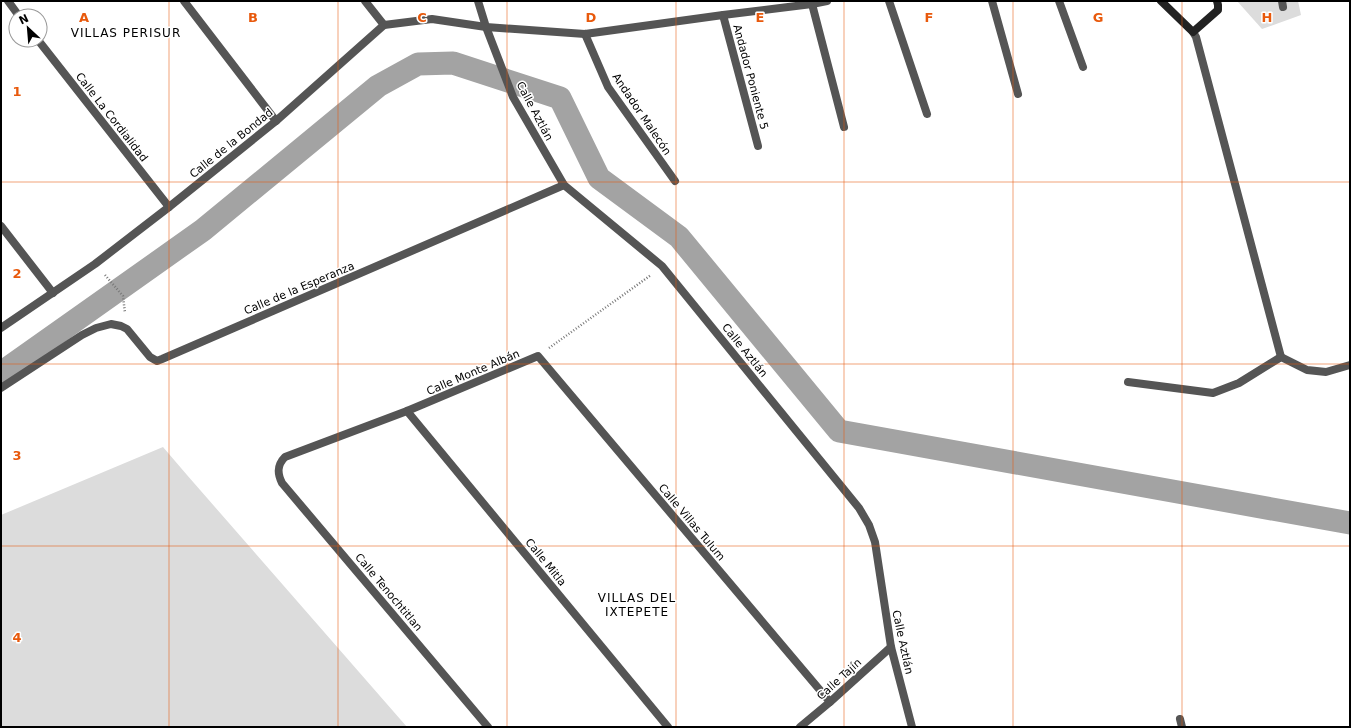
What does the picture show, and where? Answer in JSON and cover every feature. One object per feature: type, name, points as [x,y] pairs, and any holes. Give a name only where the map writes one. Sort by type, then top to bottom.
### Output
[{"type":"street","points":[[184,1],[276,121]]},
{"type":"street","points":[[365,1],[384,25],[432,20],[486,27],[585,34],[827,1]]},
{"type":"street","name":"Calle Aztlán","points":[[478,1],[486,27],[513,97],[564,185],[662,266],[859,508],[869,525],[875,542],[891,647],[912,727]]},
{"type":"street","points":[[889,1],[927,114]]},
{"type":"street","points":[[992,1],[1018,94]]},
{"type":"street","points":[[1059,1],[1084,67]]},
{"type":"street","points":[[1161,1],[1193,32],[1196,37],[1281,357],[1307,370],[1326,372],[1350,365]]},
{"type":"street","points":[[1193,32],[1218,10],[1217,1]]},
{"type":"street","points":[[812,4],[844,127]]},
{"type":"street","name":"Andador Poniente 5","points":[[723,15],[758,146]]},
{"type":"street","name":"Calle de la Bondad","points":[[1,328],[95,264],[169,207],[276,121],[384,25]]},
{"type":"street","name":"Andador Malecón","points":[[585,34],[608,87],[675,181]]},
{"type":"street","name":"Calle La Cordialidad","points":[[44,48],[169,207]]},
{"type":"street","name":"Calle de la Esperanza","points":[[121,326],[127,329],[150,357],[157,361],[564,185]]},
{"type":"street","points":[[1,226],[53,293]]},
{"type":"street","points":[[1,388],[82,335],[96,328],[111,324],[121,326]]},
{"type":"street","name":"Calle Monte Albán","points":[[278,469],[280,462],[285,457],[407,411],[538,356]]},
{"type":"street","name":"Calle Villas Tulum","points":[[538,356],[830,702]]},
{"type":"street","points":[[1128,382],[1213,393],[1239,384],[1281,357]]},
{"type":"street","name":"Calle Mitla","points":[[407,411],[668,727]]},
{"type":"street","name":"Calle Tenochtitlan","points":[[278,469],[282,483],[488,727]]},
{"type":"street","name":"Calle Tajín","points":[[800,727],[891,647]]},
{"type":"path","points":[[95,264],[123,296],[125,311],[121,326]]},
{"type":"path","name":"Calle Monte Albán","points":[[538,356],[662,266]]},
{"type":"shaded area","points":[[1237,1],[1298,1],[1301,15],[1262,29]]},
{"type":"shaded area","points":[[163,447],[407,727],[1,727],[1,515]]},
{"type":"waterway","points":[[1,373],[203,230],[378,86],[418,64],[453,63],[560,98],[599,178],[679,237],[839,431],[1350,523]]},
{"type":"district","name":"VILLAS PERISUR","points":[[126,33]]},
{"type":"district","name":"VILLAS DEL IXTEPETE","points":[[637,605]]}]
